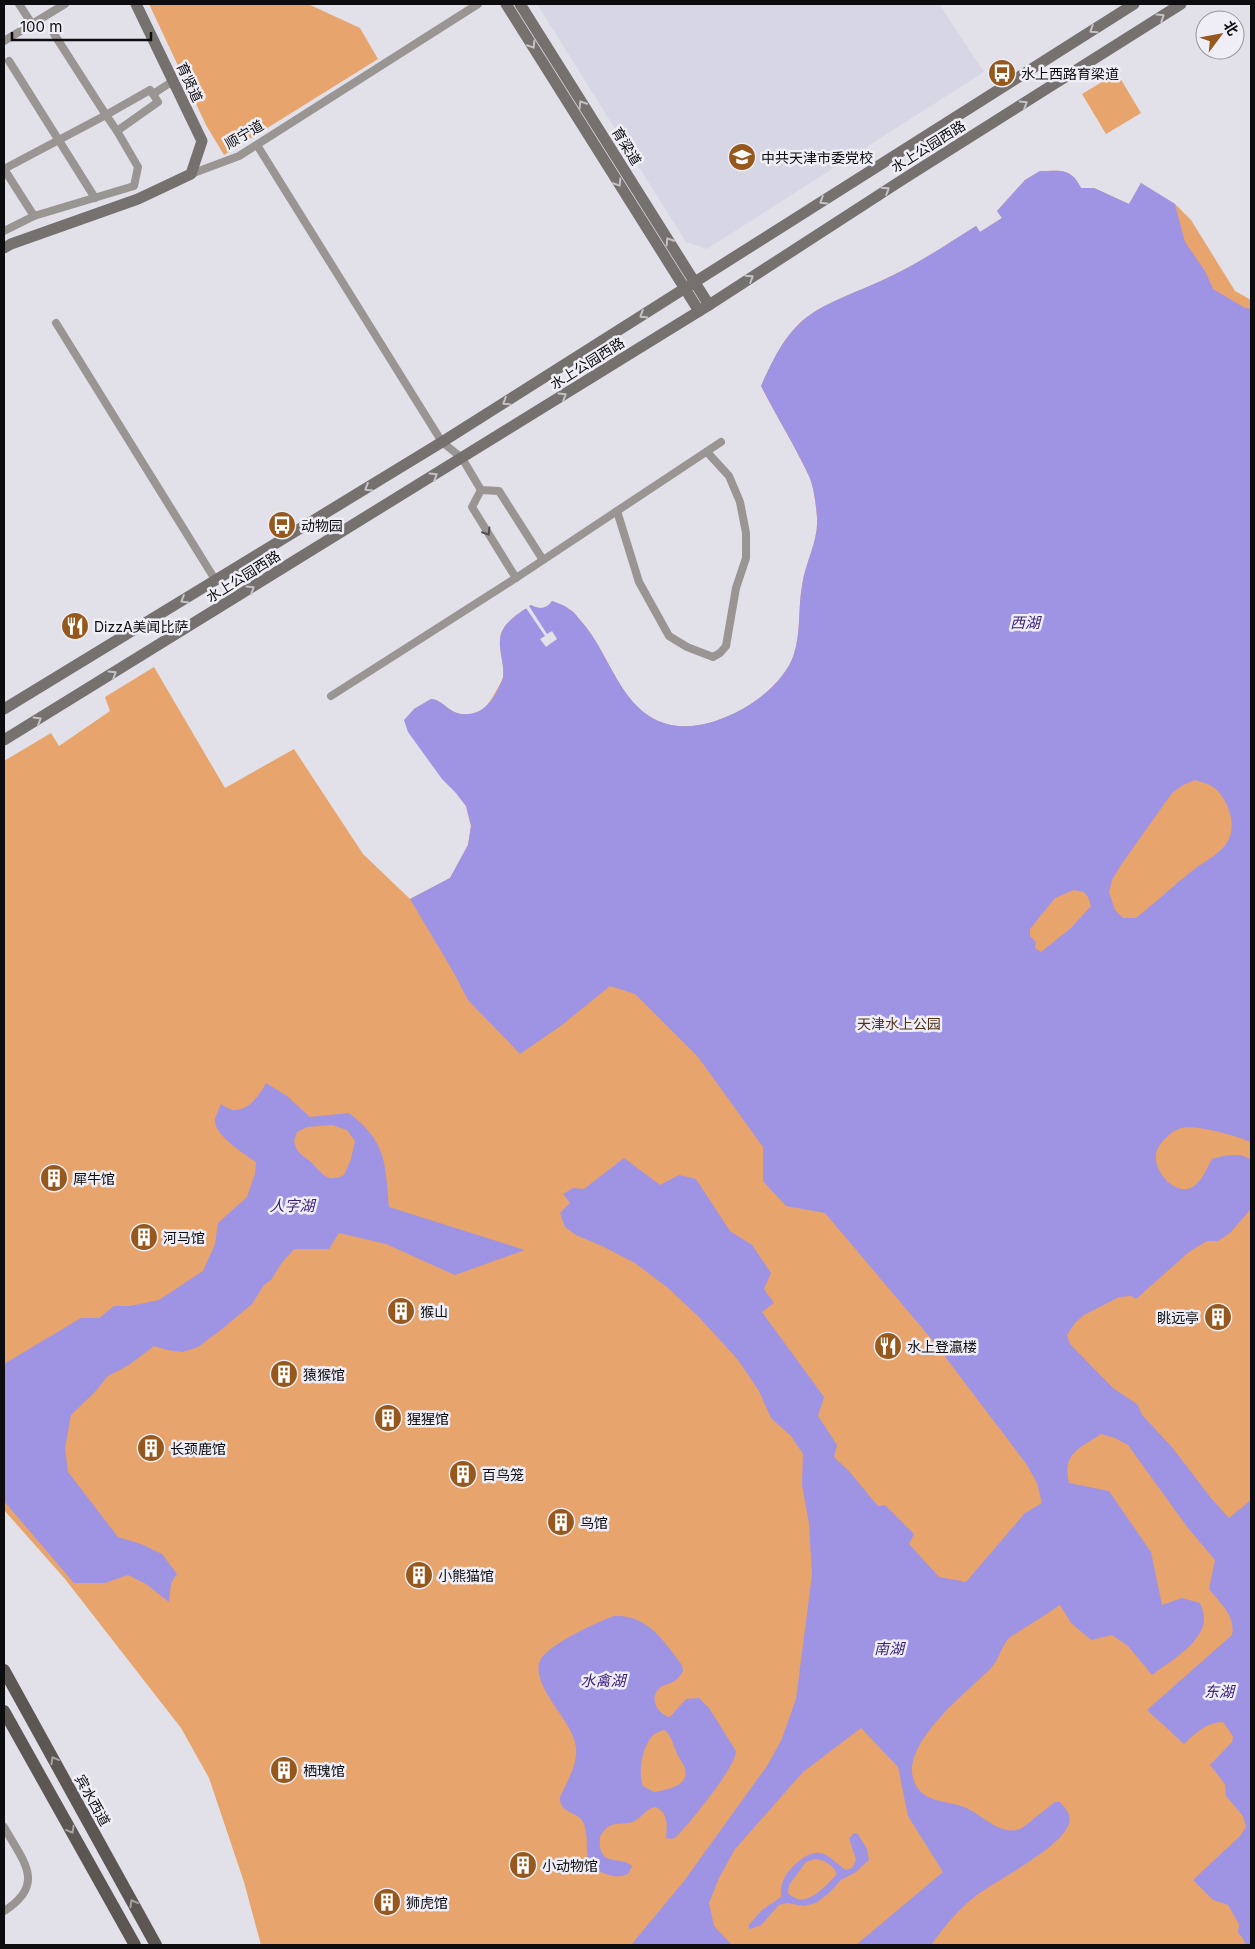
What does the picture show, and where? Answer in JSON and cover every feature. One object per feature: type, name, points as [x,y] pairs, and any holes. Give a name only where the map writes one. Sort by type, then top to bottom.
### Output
[{"type":"main road","name":"育贤道","points":[[136,4],[202,141],[190,174]]},
{"type":"main road","points":[[506,4],[698,311]]},
{"type":"main road","name":"育梁道","points":[[520,4],[709,305]]},
{"type":"main road","name":"水上公园西路","points":[[4,709],[442,442],[1134,4]]},
{"type":"main road","name":"水上公园西路","points":[[4,740],[709,305],[902,180],[1181,4]]},
{"type":"main road","name":"顺宁道","points":[[4,248],[138,199],[190,174]]},
{"type":"main road","name":"宾水西道","points":[[4,1670],[156,1945]]},
{"type":"main road","points":[[4,1711],[135,1945]]},
{"type":"street","points":[[19,4],[32,24]]},
{"type":"street","points":[[4,41],[65,4]]},
{"type":"street","name":"顺宁道","points":[[190,174],[239,156],[478,4]]},
{"type":"street","points":[[4,231],[34,216],[134,186],[138,167],[54,34]]},
{"type":"street","points":[[10,61],[95,198]]},
{"type":"street","points":[[153,94],[173,81]]},
{"type":"street","points":[[34,216],[4,169],[106,116],[150,90],[158,102],[117,131]]},
{"type":"street","points":[[256,145],[442,442],[462,458],[482,490]]},
{"type":"street","points":[[56,323],[216,581]]},
{"type":"street","points":[[331,696],[516,578],[721,442]]},
{"type":"street","points":[[617,511],[639,582],[669,636],[687,647],[713,657],[720,653],[726,646],[736,588],[746,558],[746,532],[740,502],[728,476],[707,452]]},
{"type":"street","points":[[482,490],[499,491],[543,560]]},
{"type":"street","points":[[482,490],[472,507],[516,578]]},
{"type":"street","points":[[4,1827],[27,1871],[29,1882],[21,1898],[4,1911]]},
{"type":"shaded area","name":"中共天津市委党校","points":[[537,4],[939,4],[984,72],[707,249],[686,242]]},
{"type":"green space","points":[[149,4],[308,4],[360,28],[378,59],[224,155],[206,125]]},
{"type":"green space","points":[[1117,73],[1141,113],[1106,134],[1082,94]]},
{"type":"green space","name":"天津水上公园","points":[[1040,171],[1069,173],[1081,188],[1094,188],[1129,204],[1141,183],[1175,204],[1191,220],[1235,291],[1251,300],[1251,1945],[261,1945],[244,1882],[209,1778],[181,1728],[65,1579],[4,1510],[4,761],[51,733],[59,746],[110,711],[105,697],[154,667],[225,788],[294,749],[363,854],[410,899],[450,878],[468,845],[471,826],[466,806],[456,793],[414,709],[431,699],[439,701],[456,713],[461,714],[478,712],[483,709],[493,696],[503,677],[500,639],[503,629],[514,617],[531,605],[542,608],[552,601],[565,606],[576,615],[591,634],[628,696],[640,709],[654,719],[671,725],[688,726],[707,723],[744,708],[761,697],[787,669],[794,654],[798,637],[804,577],[817,526],[814,496],[809,476],[761,386],[775,357],[792,332],[815,311],[907,268],[976,226],[980,232],[1002,218],[997,211],[1025,180]]},
{"type":"water","name":"西湖","points":[[1040,171],[1069,173],[1081,188],[1094,188],[1129,204],[1141,183],[1175,204],[1185,242],[1205,271],[1213,289],[1245,308],[1251,309],[1251,1142],[1206,1129],[1188,1127],[1174,1131],[1164,1139],[1156,1155],[1160,1171],[1165,1178],[1178,1188],[1186,1189],[1193,1187],[1199,1181],[1212,1159],[1232,1155],[1247,1157],[1251,1160],[1251,1209],[1230,1233],[1218,1241],[1207,1241],[1189,1252],[1136,1299],[1131,1296],[1119,1297],[1084,1315],[1075,1323],[1067,1335],[1070,1344],[1113,1388],[1138,1405],[1142,1415],[1171,1446],[1229,1518],[1251,1500],[1251,1945],[1246,1945],[1238,1933],[1239,1924],[1228,1905],[1213,1900],[1193,1880],[1240,1836],[1246,1827],[1243,1816],[1226,1796],[1225,1784],[1210,1765],[1232,1742],[1233,1736],[1223,1722],[1211,1724],[1201,1729],[1184,1744],[1147,1710],[1232,1635],[1233,1628],[1229,1616],[1209,1589],[1215,1560],[1188,1528],[1128,1445],[1115,1438],[1101,1434],[1079,1448],[1070,1458],[1067,1473],[1069,1483],[1109,1491],[1151,1552],[1162,1605],[1182,1598],[1200,1603],[1204,1619],[1198,1636],[1176,1658],[1152,1675],[1128,1646],[1112,1635],[1091,1640],[1071,1623],[1060,1605],[1009,1638],[991,1668],[934,1725],[921,1742],[914,1760],[913,1777],[921,1792],[930,1798],[971,1810],[999,1828],[1014,1830],[1022,1828],[1055,1802],[1060,1802],[1070,1819],[1062,1835],[1040,1854],[970,1900],[952,1918],[931,1945],[856,1945],[943,1872],[908,1816],[898,1767],[861,1728],[803,1772],[735,1849],[719,1878],[709,1903],[714,1926],[732,1945],[631,1945],[684,1881],[767,1766],[781,1741],[796,1699],[812,1575],[809,1523],[802,1485],[803,1454],[791,1436],[771,1418],[759,1391],[738,1360],[698,1316],[668,1288],[635,1263],[576,1235],[565,1227],[560,1213],[570,1203],[563,1194],[573,1188],[584,1189],[624,1158],[660,1185],[679,1175],[696,1179],[730,1231],[752,1245],[771,1273],[764,1289],[774,1303],[762,1312],[824,1397],[818,1416],[837,1445],[834,1457],[848,1470],[878,1506],[885,1505],[914,1534],[909,1544],[939,1577],[966,1582],[1025,1513],[1042,1503],[1037,1483],[1027,1465],[934,1342],[825,1213],[786,1206],[763,1181],[763,1147],[698,1057],[635,994],[610,986],[562,1025],[520,1054],[468,1000],[410,899],[450,878],[468,845],[471,826],[466,806],[442,779],[408,732],[404,720],[414,709],[431,699],[439,701],[456,713],[461,714],[480,711],[489,704],[503,678],[500,639],[503,629],[514,617],[531,605],[542,608],[552,601],[565,606],[576,615],[591,634],[628,696],[640,709],[654,719],[671,725],[688,726],[707,723],[744,708],[761,697],[787,669],[794,654],[798,637],[804,577],[817,526],[814,496],[809,476],[761,386],[775,357],[792,332],[815,311],[907,268],[976,226],[980,232],[1002,218],[997,211],[1025,180]],"holes":[[[1195,780],[1216,789],[1225,801],[1232,824],[1229,839],[1222,849],[1192,871],[1136,918],[1123,918],[1115,910],[1109,892],[1112,880],[1172,793],[1183,785]],[[1074,890],[1084,892],[1091,906],[1071,928],[1041,952],[1035,948],[1036,942],[1030,936],[1030,929],[1055,898]]]},
{"type":"water","name":"人字湖","points":[[266,1083],[287,1096],[310,1117],[349,1113],[361,1124],[371,1134],[382,1154],[389,1207],[525,1250],[455,1275],[386,1244],[339,1233],[329,1249],[294,1249],[281,1264],[271,1280],[264,1285],[252,1304],[198,1347],[183,1352],[154,1346],[129,1365],[108,1376],[94,1393],[71,1415],[65,1448],[68,1472],[118,1537],[141,1544],[162,1554],[177,1574],[171,1583],[169,1602],[146,1584],[128,1575],[105,1583],[74,1583],[4,1501],[4,1364],[81,1318],[99,1318],[114,1306],[130,1306],[159,1300],[203,1271],[215,1244],[218,1223],[247,1197],[255,1174],[256,1162],[224,1138],[216,1125],[215,1117],[221,1104],[232,1110],[238,1110],[253,1102]],"holes":[[[332,1125],[347,1130],[355,1141],[351,1159],[344,1175],[338,1177],[329,1178],[325,1176],[298,1152],[295,1146],[294,1141],[297,1132],[307,1127]]]},
{"type":"water","name":"水禽湖","points":[[614,1616],[626,1617],[636,1619],[645,1624],[661,1638],[682,1665],[683,1671],[676,1680],[661,1687],[655,1694],[656,1706],[659,1710],[670,1717],[686,1699],[699,1698],[709,1708],[736,1751],[734,1759],[720,1782],[676,1837],[672,1839],[666,1838],[667,1824],[665,1816],[656,1807],[649,1809],[635,1821],[614,1824],[604,1831],[600,1837],[602,1853],[610,1859],[622,1861],[632,1866],[628,1874],[623,1876],[609,1875],[593,1866],[589,1861],[586,1832],[582,1820],[566,1810],[561,1803],[560,1797],[574,1766],[576,1747],[569,1727],[544,1689],[538,1670],[540,1661],[552,1648],[585,1628]],"holes":[[[663,1730],[666,1731],[686,1773],[685,1778],[677,1786],[654,1792],[643,1786],[641,1775],[642,1762],[647,1743],[651,1737]]]},
{"type":"water","points":[[854,1833],[858,1834],[867,1849],[869,1860],[856,1872],[841,1880],[816,1903],[804,1906],[787,1903],[779,1905],[761,1925],[750,1929],[748,1926],[762,1910],[781,1897],[785,1876],[803,1858],[820,1853],[846,1870],[852,1868],[856,1860],[849,1838]],"holes":[[[814,1859],[830,1865],[837,1874],[815,1895],[808,1898],[795,1898],[788,1893],[789,1885],[806,1862]]]},
{"type":"pier","points":[[529,606],[547,634],[552,631],[557,639],[546,647],[540,639],[545,636],[526,608]]},
{"type":"place","name":"水上西路育梁道","points":[[1002,73]]},
{"type":"place","name":"中共天津市委党校","points":[[742,157]]},
{"type":"place","name":"动物园","points":[[282,525]]},
{"type":"place","name":"DizzA美闻比萨","points":[[75,626]]},
{"type":"place","name":"犀牛馆","points":[[54,1178]]},
{"type":"place","name":"河马馆","points":[[144,1237]]},
{"type":"place","name":"猴山","points":[[401,1311]]},
{"type":"place","name":"眺远亭","points":[[1218,1317]]},
{"type":"place","name":"水上登瀛楼","points":[[888,1346]]},
{"type":"place","name":"猿猴馆","points":[[284,1374]]},
{"type":"place","name":"猩猩馆","points":[[388,1418]]},
{"type":"place","name":"长颈鹿馆","points":[[151,1448]]},
{"type":"place","name":"百鸟笼","points":[[463,1474]]},
{"type":"place","name":"鸟馆","points":[[561,1522]]},
{"type":"place","name":"小熊猫馆","points":[[419,1575]]},
{"type":"place","name":"栖瑰馆","points":[[284,1770]]},
{"type":"place","name":"小动物馆","points":[[523,1865]]},
{"type":"place","name":"狮虎馆","points":[[387,1902]]},
{"type":"water label","name":"南湖","points":[[889,1648]]},
{"type":"water label","name":"东湖","points":[[1219,1691]]}]
